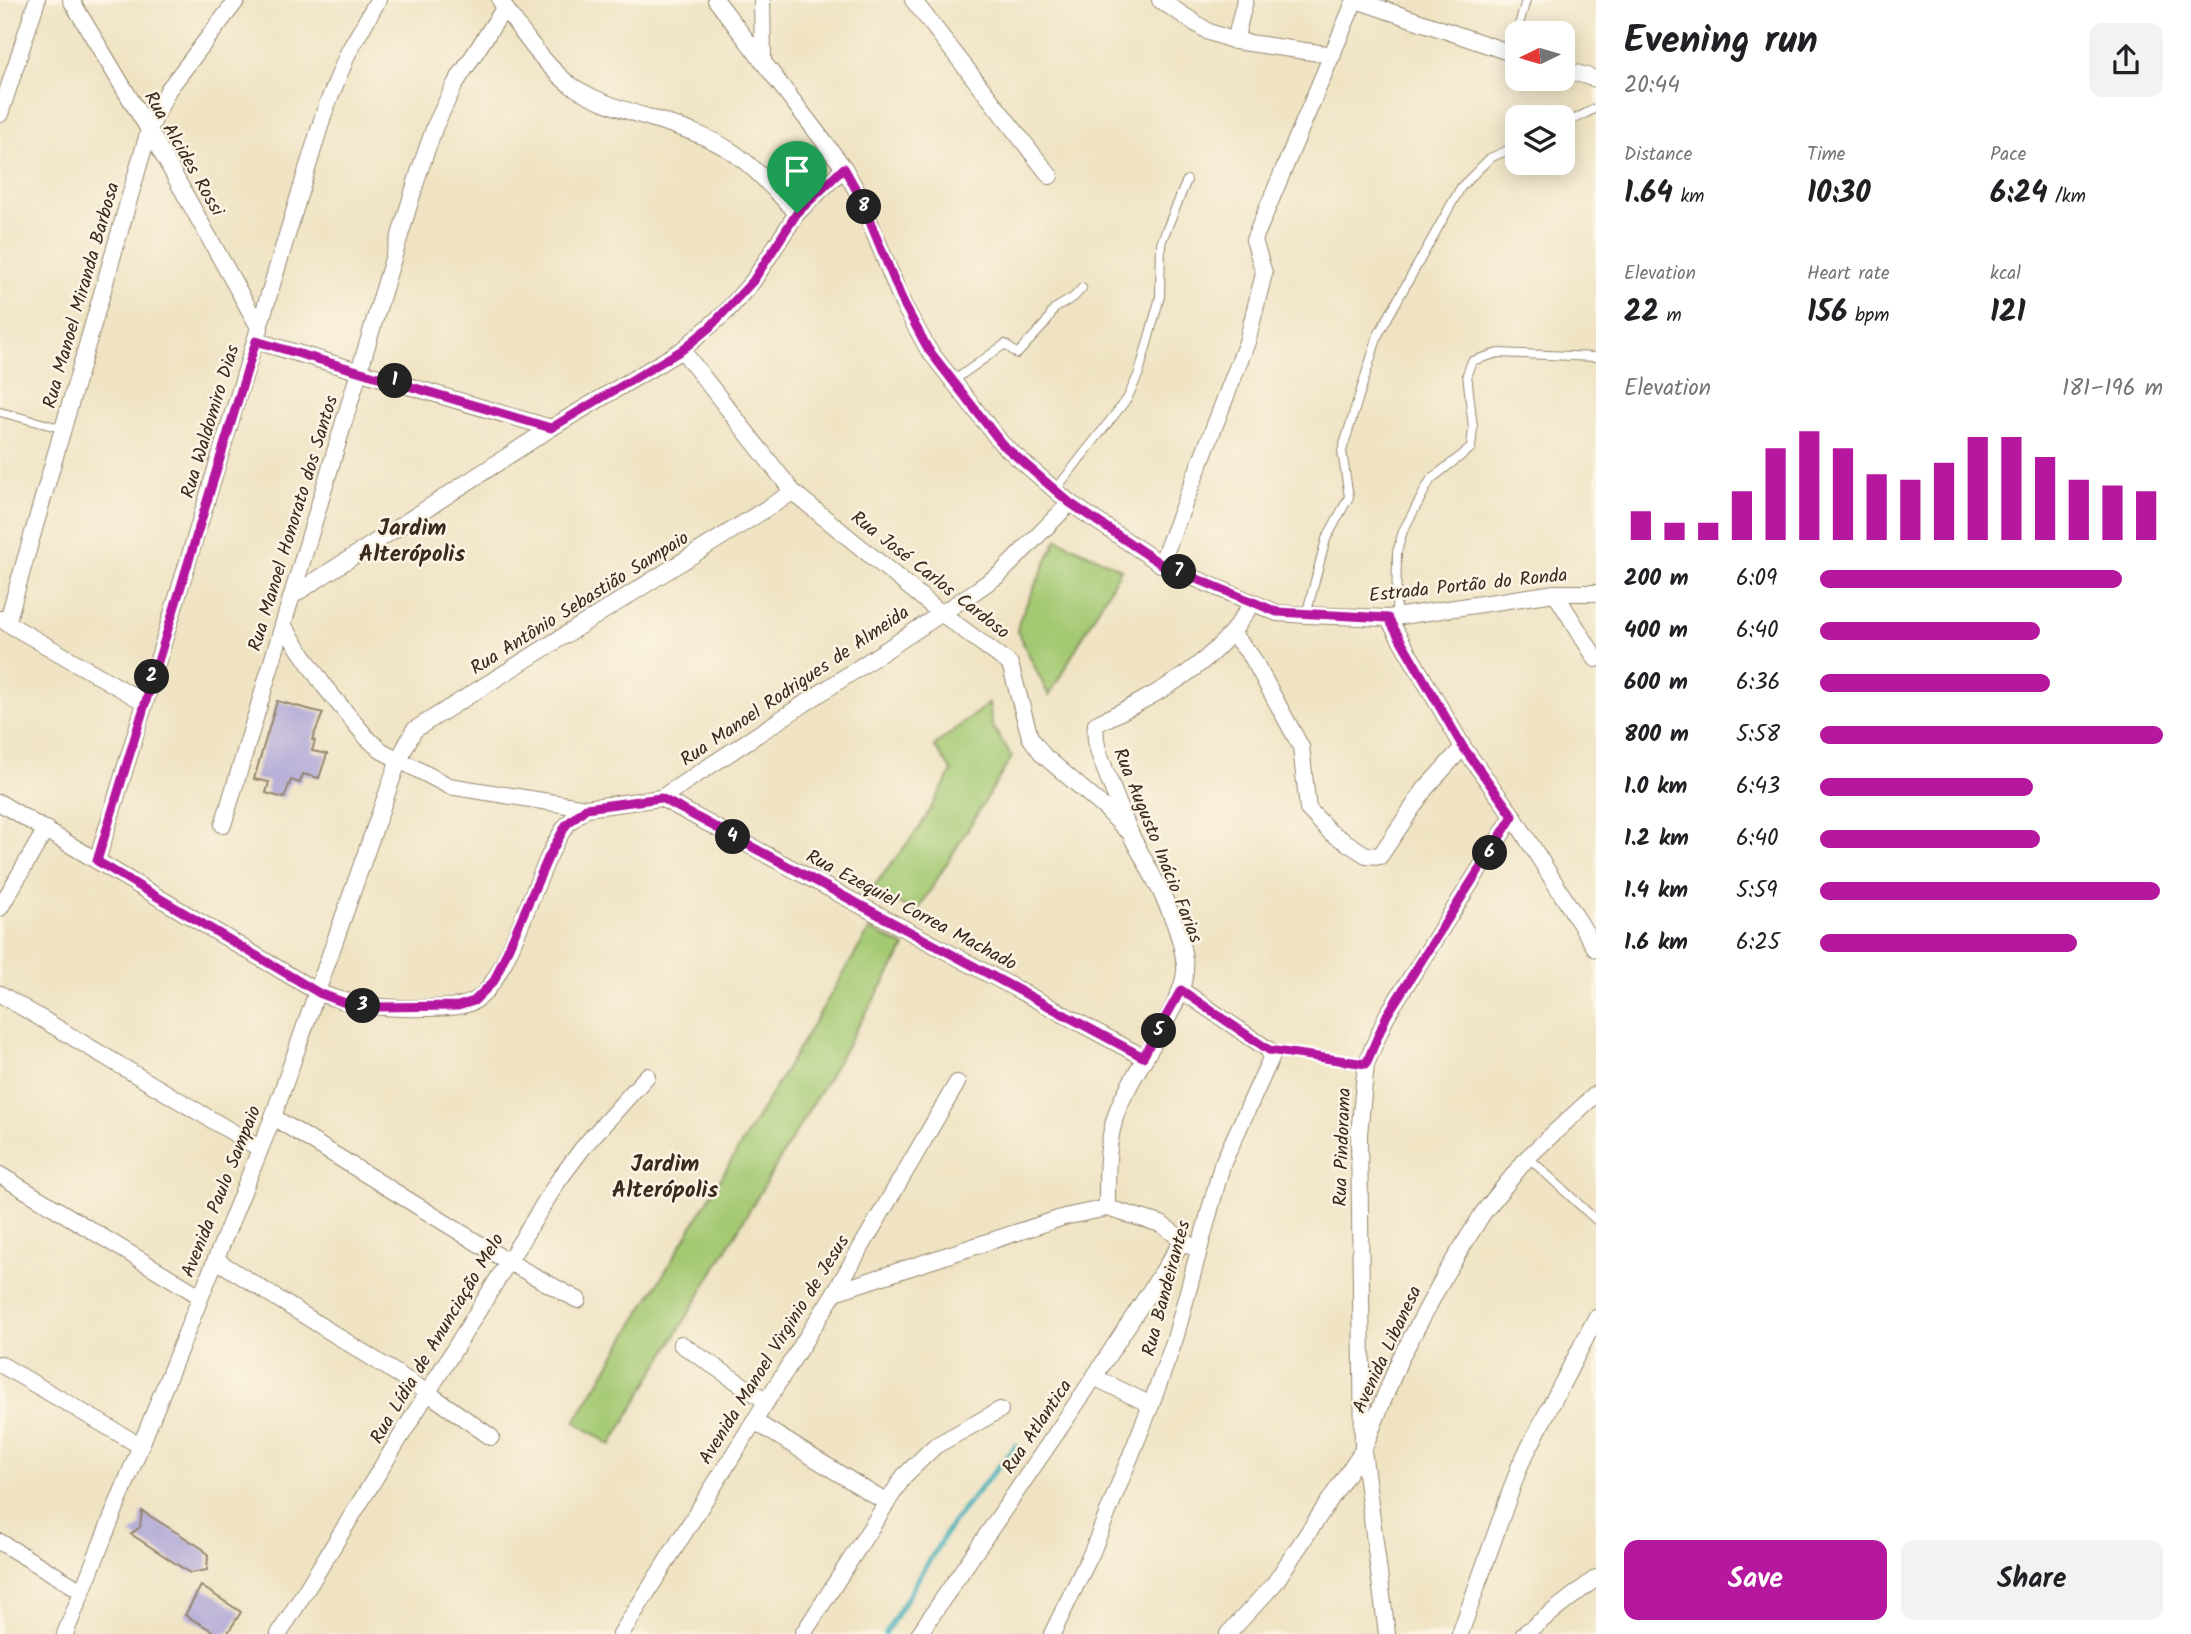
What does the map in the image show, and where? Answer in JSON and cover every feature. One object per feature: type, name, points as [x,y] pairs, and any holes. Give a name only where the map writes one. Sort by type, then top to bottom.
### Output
[{"type":"street","points":[[0,114],[37,0]]},
{"type":"street","name":"Rua Alcides Rossi","points":[[71,0],[149,130],[258,335]]},
{"type":"street","name":"Rua Manoel Miranda Barbosa","points":[[4,621],[64,429],[149,130],[168,90],[237,0]]},
{"type":"street","name":"Rua Waldomiro Dias","points":[[97,861],[325,110],[348,53],[378,0]]},
{"type":"street","name":"Estrada Portão do Ronda","points":[[716,0],[844,168],[858,193],[904,304],[928,349],[1002,444],[1070,503],[1161,564],[1277,612],[1392,616],[1555,593],[1596,593]]},
{"type":"street","points":[[762,0],[762,58]]},
{"type":"street","points":[[913,0],[1050,176]]},
{"type":"street","points":[[1160,0],[1209,32],[1235,41],[1333,55]]},
{"type":"street","points":[[1235,41],[1245,0]]},
{"type":"street","points":[[1161,564],[1250,331],[1264,273],[1254,240],[1355,0],[1505,51]]},
{"type":"street","points":[[503,3],[556,72],[572,86],[610,104],[699,134],[731,151],[797,213]]},
{"type":"street","name":"Rua Manoel Honorato dos Santos","points":[[223,825],[435,126],[455,84],[503,3]]},
{"type":"street","points":[[1575,73],[1596,79]]},
{"type":"street","points":[[292,596],[551,428],[682,350],[718,320],[753,281],[797,213],[844,168]]},
{"type":"street","points":[[258,335],[360,370],[551,428]]},
{"type":"street","name":"Rua José Carlos Cardoso","points":[[682,350],[793,492],[941,613],[1010,664],[1030,737],[1043,755],[1106,808],[1133,838]]},
{"type":"street","name":"Rua Antônio Sebastião Sampaio","points":[[399,759],[414,730],[793,492]]},
{"type":"street","name":"Rua Manoel Rodrigues de Almeida","points":[[283,625],[356,726],[382,751],[449,786],[586,808],[661,798],[1000,574],[1070,503]]},
{"type":"street","points":[[1555,593],[1596,659]]},
{"type":"street","name":"Rua Augusto Inácio Farias","points":[[1107,1208],[1107,1153],[1112,1128],[1143,1057],[1181,990],[1185,966],[1166,905],[1133,838],[1096,746],[1096,724],[1173,684],[1197,667],[1231,633],[1252,603]]},
{"type":"street","points":[[1392,616],[1463,747],[1513,816],[1596,949]]},
{"type":"street","points":[[4,621],[144,702]]},
{"type":"street","points":[[1231,633],[1252,657],[1301,747],[1308,809],[1330,832],[1366,855],[1380,856],[1425,789],[1463,747]]},
{"type":"street","name":"Avenida Paulo Sampaio","points":[[65,1634],[273,1117],[319,993],[399,759]]},
{"type":"street","name":"Rua Ezequiel Correa Machado","points":[[661,798],[1143,1057]]},
{"type":"street","points":[[0,803],[319,993],[348,1004],[377,1007],[458,1006],[474,1001],[494,981],[548,858],[566,825],[586,808]]},
{"type":"street","name":"Rua Pindorama","points":[[1387,1634],[1363,1450],[1359,1148],[1366,1064],[1387,1015],[1513,816]]},
{"type":"street","points":[[0,908],[46,829]]},
{"type":"street","points":[[1181,990],[1269,1050]]},
{"type":"street","points":[[0,995],[259,1148]]},
{"type":"street","name":"Rua Bandeirantes","points":[[1052,1634],[1092,1552],[1151,1405],[1175,1339],[1222,1165],[1271,1058],[1269,1050]]},
{"type":"street","name":"Rua Lídia de Anunciação Melo","points":[[279,1634],[507,1261],[585,1145],[647,1076]]},
{"type":"street","name":"Avenida Manoel Virginio de Jesus","points":[[621,1634],[835,1292],[957,1083]]},
{"type":"street","name":"Avenida Libanesa","points":[[1228,1634],[1274,1584],[1363,1450],[1400,1359],[1446,1273],[1499,1190],[1528,1157],[1596,1094]]},
{"type":"street","points":[[273,1117],[507,1261],[578,1300]]},
{"type":"street","points":[[0,1175],[200,1296]]},
{"type":"street","points":[[835,1292],[1065,1217],[1107,1208],[1161,1224],[1184,1239],[1198,1253]]},
{"type":"street","name":"Rua Atlantica","points":[[919,1634],[1094,1377],[1184,1239]]},
{"type":"street","points":[[216,1261],[428,1394],[491,1437]]},
{"type":"street","points":[[1460,1634],[1520,1465],[1596,1318]]},
{"type":"street","points":[[681,1344],[766,1401]]},
{"type":"street","points":[[0,1364],[139,1445]]},
{"type":"street","points":[[1094,1377],[1151,1405]]},
{"type":"street","points":[[803,1634],[904,1476],[935,1446],[1000,1410]]},
{"type":"street","points":[[754,1421],[887,1503]]},
{"type":"street","points":[[0,1542],[82,1591]]},
{"type":"street","points":[[1524,1634],[1596,1578]]},
{"type":"lane","points":[[1521,21],[1526,0]]},
{"type":"lane","points":[[1575,119],[1596,108]]},
{"type":"lane","points":[[1306,615],[1326,539],[1349,497],[1342,451],[1378,335],[1461,187],[1490,158],[1505,151]]},
{"type":"lane","points":[[1056,489],[1127,399],[1139,373],[1160,297],[1161,243],[1187,180]]},
{"type":"lane","points":[[953,381],[1005,344],[1017,354],[1045,324],[1054,309],[1074,297],[1082,288]]},
{"type":"lane","points":[[1392,616],[1397,552],[1403,531],[1431,479],[1471,448],[1473,428],[1467,374],[1472,361],[1498,353],[1596,358]]},
{"type":"lane","points":[[0,412],[64,429]]},
{"type":"lane","points":[[1269,1050],[1366,1064]]},
{"type":"lane","points":[[1528,1157],[1596,1220]]},
{"type":"green space","points":[[1057,539],[1121,569],[1049,696],[1017,631],[1020,618]]},
{"type":"green space","points":[[989,703],[992,725],[1012,757],[917,912],[871,890],[920,827],[952,771],[934,746]]},
{"type":"green space","points":[[870,929],[905,947],[611,1445],[575,1422]]},
{"type":"building","points":[[277,701],[323,713],[312,740],[315,741],[312,751],[327,754],[319,778],[303,774],[300,783],[291,780],[284,798],[266,793],[269,782],[254,779]]},
{"type":"building","points":[[142,1511],[203,1549],[208,1555],[207,1570],[190,1573],[131,1534],[140,1527]]},
{"type":"building","points":[[201,1586],[241,1612],[227,1634],[218,1634],[185,1615]]},
{"type":"waterway","points":[[885,1634],[952,1523],[1016,1445]]},
{"type":"district","name":"Jardim Alterópolis","points":[[412,540]]},
{"type":"district","name":"Jardim Alterópolis","points":[[665,1176]]},
{"type":"route","points":[[844,168],[858,193],[904,304],[928,349],[1002,444],[1070,503],[1128,543],[1161,564],[1277,612],[1388,618],[1463,747],[1513,816],[1387,1015],[1366,1064],[1269,1050],[1181,990],[1143,1057],[661,798],[586,808],[566,825],[548,858],[494,981],[484,994],[474,1001],[458,1006],[377,1007],[348,1004],[319,993],[97,861],[256,341],[551,428],[682,350],[710,327],[753,281],[797,213],[844,168]]}]
